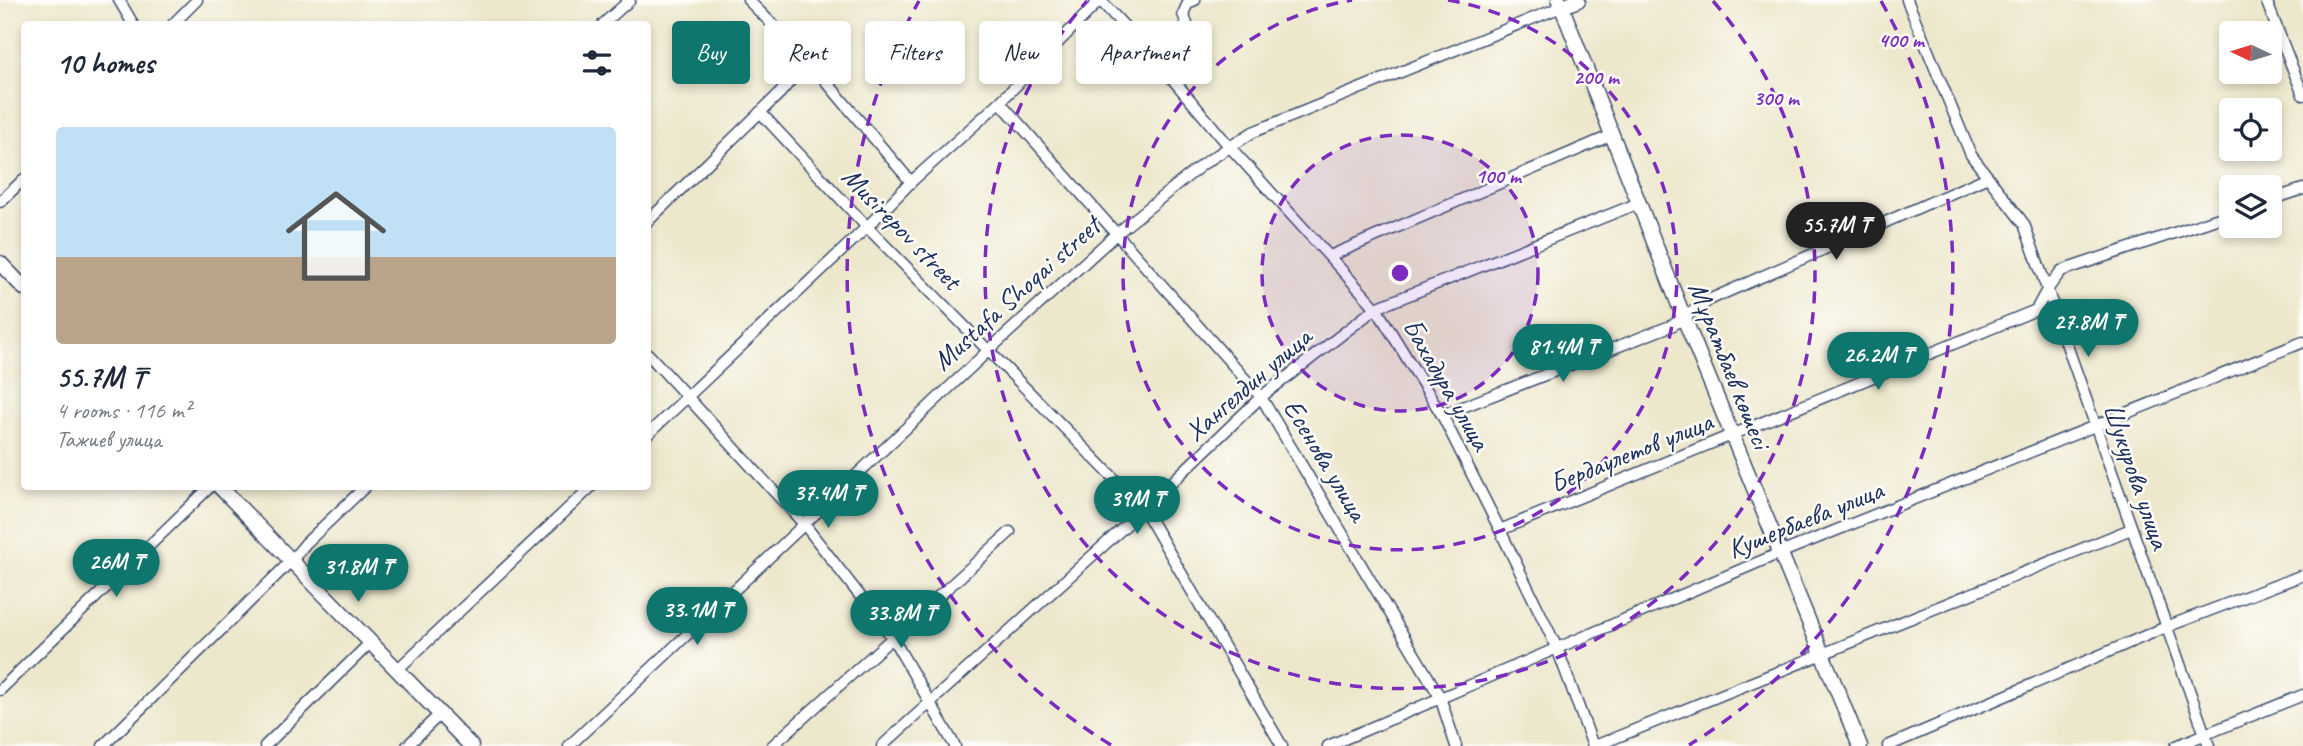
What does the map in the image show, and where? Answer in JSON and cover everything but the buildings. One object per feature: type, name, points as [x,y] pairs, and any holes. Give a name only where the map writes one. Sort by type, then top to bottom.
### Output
[{"type":"street","points":[[119,0],[131,21]]},
{"type":"street","points":[[176,21],[197,0]]},
{"type":"street","points":[[606,21],[630,0]]},
{"type":"street","points":[[748,0],[769,21]]},
{"type":"street","points":[[651,431],[911,182],[1000,102],[1100,0]]},
{"type":"street","name":"Бахадура улица","points":[[1100,0],[1169,75],[1228,146],[1376,308],[1442,415],[1500,530],[1557,648],[1594,746]]},
{"type":"street","points":[[1186,21],[1184,14],[1188,3],[1195,0]]},
{"type":"street","name":"Mustafa Shoqai street","points":[[569,746],[989,350],[1116,234],[1203,164],[1253,132],[1560,3],[1578,0]]},
{"type":"street","name":"Шукурова улица","points":[[1907,0],[1971,155],[2024,224],[2209,746]]},
{"type":"street","points":[[2266,0],[2303,95]]},
{"type":"street","name":"Мұратбаев көшесі","points":[[1560,3],[1684,318],[1860,746]]},
{"type":"street","points":[[651,213],[760,112],[786,84]]},
{"type":"street","points":[[828,84],[911,182]]},
{"type":"street","name":"Есенова улица","points":[[1000,102],[1261,397],[1440,697],[1457,746]]},
{"type":"street","name":"Musirepov street","points":[[760,112],[867,227],[1144,509],[1282,746]]},
{"type":"street","points":[[1330,256],[1612,135]]},
{"type":"street","points":[[1442,415],[1673,325],[1711,299],[1988,177]]},
{"type":"street","points":[[0,202],[21,182]]},
{"type":"street","points":[[2282,196],[2303,189]]},
{"type":"street","name":"Хангелдин улица","points":[[882,746],[1144,509],[1261,397],[1376,308],[1639,203]]},
{"type":"street","name":"Бердаулетов улица","points":[[1500,530],[2036,310],[2062,271],[2219,218]]},
{"type":"street","points":[[0,263],[21,285]]},
{"type":"street","name":"Кушербаева улица","points":[[1328,746],[1780,553],[2303,342]]},
{"type":"street","points":[[651,357],[804,524],[892,637],[955,746]]},
{"type":"street","points":[[0,690],[207,490]]},
{"type":"street","points":[[223,490],[471,746]]},
{"type":"street","points":[[103,746],[362,490]]},
{"type":"street","points":[[398,669],[588,490]]},
{"type":"street","points":[[1594,746],[2131,529]]},
{"type":"street","points":[[772,746],[1010,532]]},
{"type":"street","points":[[1888,746],[2166,627],[2303,575]]},
{"type":"street","points":[[265,746],[370,642]]},
{"type":"street","points":[[2176,746],[2303,695]]},
{"type":"street","points":[[407,746],[441,713]]}]
